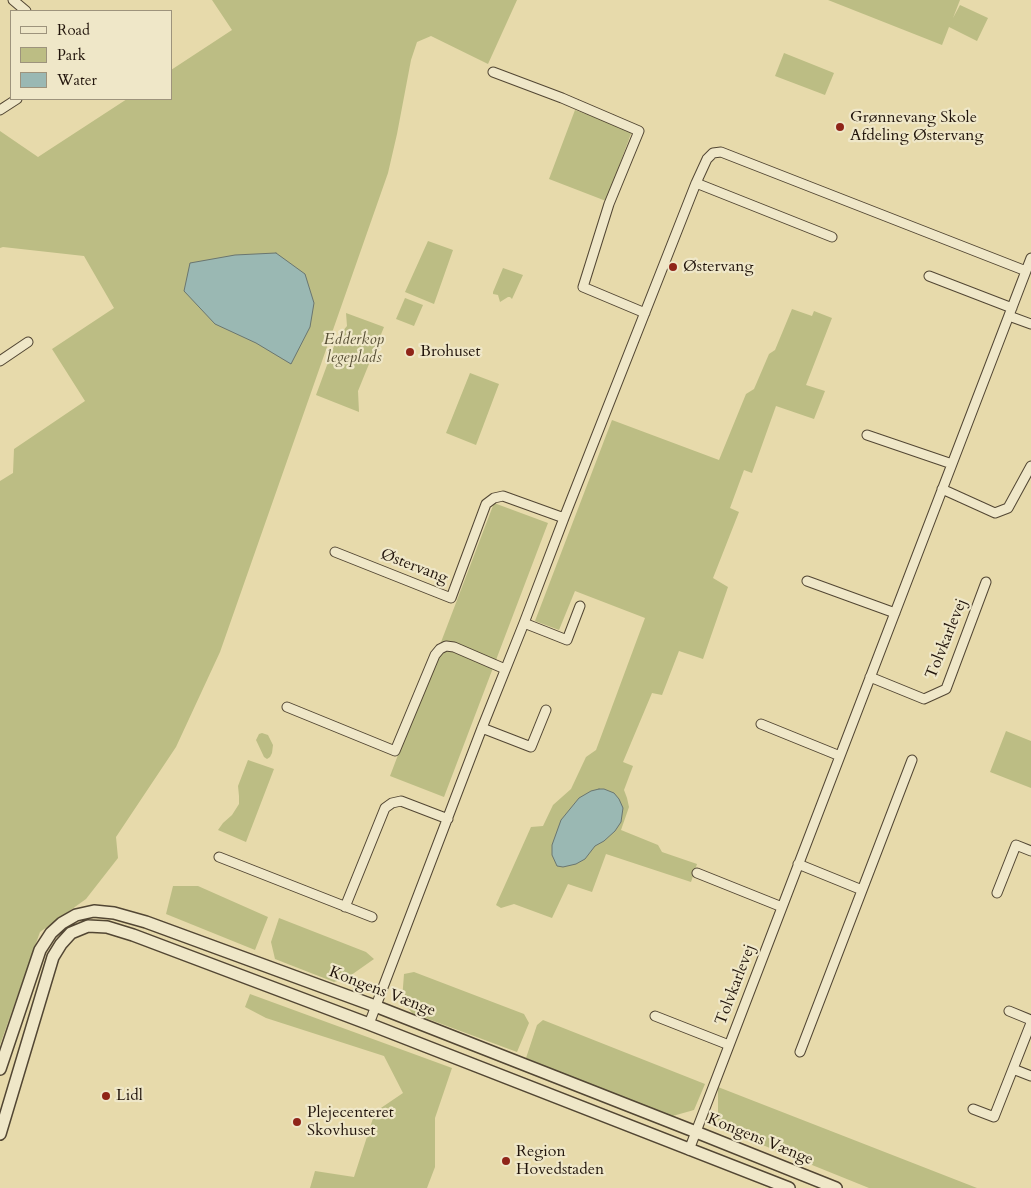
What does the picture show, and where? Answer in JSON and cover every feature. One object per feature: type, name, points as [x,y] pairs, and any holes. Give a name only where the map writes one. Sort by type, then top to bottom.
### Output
[{"type":"street","points":[[12,0],[25,10]]},
{"type":"street","points":[[493,72],[562,98],[639,131],[609,204],[582,288],[645,313]]},
{"type":"street","points":[[0,110],[15,100]]},
{"type":"street","points":[[369,1024],[505,668],[706,159],[713,153],[721,152],[1026,271]]},
{"type":"street","points":[[696,183],[832,237]]},
{"type":"street","name":"Tolvkarlevej","points":[[689,1150],[1031,258]]},
{"type":"street","points":[[930,276],[1010,312],[1031,324]]},
{"type":"street","points":[[0,361],[28,342]]},
{"type":"street","points":[[868,435],[952,464]]},
{"type":"street","points":[[942,489],[995,513],[1008,508],[1031,466]]},
{"type":"street","name":"Østervang","points":[[336,552],[451,598],[486,504],[494,498],[503,496],[564,518]]},
{"type":"street","points":[[807,581],[895,614]]},
{"type":"street","name":"Tolvkarlevej","points":[[870,678],[924,699],[946,689],[986,582]]},
{"type":"street","points":[[524,623],[567,640],[580,606]]},
{"type":"street","points":[[286,707],[395,751],[435,655],[440,649],[446,646],[454,647],[505,668]]},
{"type":"street","points":[[482,728],[531,747],[546,710]]},
{"type":"street","points":[[761,724],[840,756]]},
{"type":"street","points":[[800,1052],[912,760]]},
{"type":"street","points":[[345,907],[385,808],[392,803],[401,802],[448,818]]},
{"type":"street","points":[[997,893],[1016,845],[1031,851]]},
{"type":"street","points":[[220,858],[372,917]]},
{"type":"street","points":[[798,864],[862,890]]},
{"type":"street","points":[[697,873],[782,907]]},
{"type":"street","name":"Kongens Vænge","points":[[0,1069],[40,950],[51,933],[62,923],[76,915],[94,911],[114,913],[146,922],[375,1006],[836,1188]]},
{"type":"street","name":"Kongens Vænge","points":[[0,1134],[53,957],[61,944],[71,934],[88,926],[107,927],[134,935],[369,1024],[790,1188]]},
{"type":"street","points":[[973,1109],[994,1117],[1031,1021],[1009,1011]]},
{"type":"street","name":"Tolvkarlevej","points":[[655,1016],[729,1045]]},
{"type":"street","points":[[1013,1069],[1031,1076]]},
{"type":"green space","points":[[212,0],[517,0],[488,64],[431,36],[417,42],[411,60],[388,173],[220,652],[176,747],[116,837],[118,858],[86,899],[40,932],[0,1045],[0,481],[13,473],[14,449],[85,401],[52,349],[114,308],[84,256],[0,248],[0,131],[38,157],[125,100],[172,100],[172,69],[232,30]]},
{"type":"green space","points":[[828,0],[960,0],[953,18],[960,5],[988,18],[977,41],[949,27],[942,45]]},
{"type":"green space","points":[[784,53],[834,73],[825,95],[775,76]]},
{"type":"green space","points":[[575,110],[632,131],[606,201],[549,179]]},
{"type":"green space","points":[[428,241],[453,250],[434,304],[405,292]]},
{"type":"green space","points":[[503,268],[523,275],[512,299],[508,297],[500,302],[498,295],[493,294],[493,292]]},
{"type":"green space","points":[[405,298],[423,305],[414,326],[396,319]]},
{"type":"green space","points":[[792,309],[812,316],[814,311],[832,318],[806,385],[825,391],[814,419],[776,406],[752,473],[744,470],[730,508],[739,512],[713,578],[728,587],[703,659],[679,651],[662,695],[652,693],[623,762],[633,766],[624,790],[629,807],[621,830],[658,845],[662,852],[697,864],[691,882],[606,854],[592,892],[568,884],[552,918],[514,904],[501,908],[496,905],[531,827],[543,826],[553,805],[571,789],[586,757],[596,750],[645,618],[575,591],[559,630],[535,621],[612,420],[719,460],[746,394],[754,389],[769,354],[775,350]]},
{"type":"green space","name":"Edderkop legeplads","points":[[346,313],[384,327],[358,391],[359,412],[316,395],[337,338],[347,326]]},
{"type":"green space","points":[[470,373],[499,384],[476,445],[446,433]]},
{"type":"green space","points":[[494,503],[548,523],[444,797],[390,776]]},
{"type":"green space","points":[[1006,731],[1031,741],[1031,788],[990,772]]},
{"type":"green space","points":[[259,734],[268,735],[273,745],[272,753],[267,759],[264,757],[256,740]]},
{"type":"green space","points":[[248,760],[274,769],[246,842],[218,830],[239,804],[238,786]]},
{"type":"green space","points":[[173,886],[198,886],[268,917],[255,950],[166,914]]},
{"type":"green space","points":[[279,918],[366,952],[374,959],[347,978],[334,982],[275,959],[271,942]]},
{"type":"green space","points":[[414,972],[524,1014],[529,1023],[517,1052],[412,1013],[402,1000],[404,974]]},
{"type":"green space","points":[[250,994],[452,1068],[435,1118],[435,1167],[427,1188],[310,1188],[315,1171],[354,1177],[375,1112],[403,1093],[384,1056],[266,1018],[245,1007]]},
{"type":"green space","points":[[543,1020],[705,1084],[694,1110],[669,1117],[526,1058],[537,1025]]},
{"type":"green space","points":[[718,1087],[977,1188],[869,1188],[718,1127]]},
{"type":"water","points":[[276,253],[305,274],[314,303],[310,327],[291,364],[256,343],[215,324],[184,291],[190,263],[235,255]]},
{"type":"water","points":[[599,789],[614,793],[619,799],[623,808],[621,822],[615,831],[595,846],[585,859],[576,864],[563,867],[557,866],[552,855],[552,845],[561,820],[579,798]]},
{"type":"place","name":"Grønnevang Skole Afdeling Østervang","points":[[840,127]]},
{"type":"place","name":"Østervang","points":[[673,267]]},
{"type":"place","name":"Brohuset","points":[[410,352]]},
{"type":"place","name":"Lidl","points":[[106,1096]]},
{"type":"place","name":"Plejecenteret Skovhuset","points":[[297,1122]]},
{"type":"place","name":"Region Hovedstaden","points":[[506,1161]]}]
